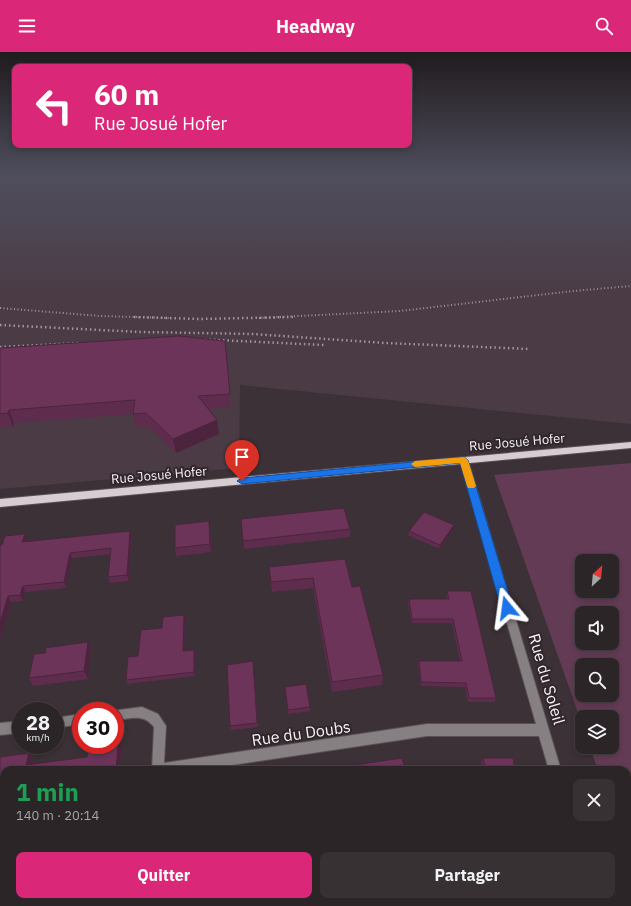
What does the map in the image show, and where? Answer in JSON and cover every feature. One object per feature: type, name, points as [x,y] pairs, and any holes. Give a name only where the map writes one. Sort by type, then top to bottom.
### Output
[{"type":"main road","name":"Rue Josué Hofer","points":[[0,503],[631,445]]},
{"type":"street","name":"Rue du Soleil","points":[[464,460],[554,766]]},
{"type":"street","name":"Rue du Doubs","points":[[124,714],[142,712],[154,718],[160,726],[158,766]]},
{"type":"street","points":[[0,729],[12,728]]},
{"type":"street","name":"Rue du Doubs","points":[[185,766],[427,730],[543,730]]},
{"type":"shaded area","points":[[0,218],[631,218],[631,424],[240,385],[239,468],[0,489]]},
{"type":"shaded area","points":[[631,463],[631,766],[597,766],[592,754],[619,754],[619,710],[577,710],[494,475]]},
{"type":"building","points":[[179,336],[225,341],[230,394],[198,396],[217,420],[173,439],[146,413],[133,414],[135,400],[9,410],[8,413],[0,414],[0,348]]},
{"type":"building","points":[[344,508],[350,529],[243,541],[241,519]]},
{"type":"building","points":[[424,512],[454,525],[440,545],[409,531]]},
{"type":"building","points":[[209,521],[210,544],[175,548],[175,525]]},
{"type":"building","points":[[130,531],[127,575],[108,577],[111,548],[70,553],[64,582],[23,586],[20,595],[8,596],[0,623],[0,545],[2,545],[5,536],[25,534],[22,542]]},
{"type":"building","points":[[345,559],[352,587],[360,586],[383,675],[332,682],[313,578],[271,582],[269,567]]},
{"type":"building","points":[[447,591],[471,591],[496,698],[469,698],[466,683],[421,682],[419,661],[462,661],[453,619],[412,619],[409,599],[449,599]]},
{"type":"building","points":[[184,615],[183,651],[194,650],[194,672],[126,680],[128,657],[138,656],[141,630],[162,628],[163,617]]},
{"type":"building","points":[[88,642],[84,671],[29,678],[34,654],[46,653],[45,648]]},
{"type":"building","points":[[253,661],[257,723],[230,726],[227,665]]},
{"type":"building","points":[[306,684],[310,707],[288,710],[285,687]]},
{"type":"building","points":[[22,754],[29,754],[26,765],[87,757],[88,754],[117,754],[116,766],[0,766],[0,757]]},
{"type":"building","points":[[402,758],[404,766],[348,766]]},
{"type":"building","points":[[483,758],[513,758],[514,766],[485,766]]},
{"type":"railway","points":[[268,318],[400,311],[573,291],[631,286]]},
{"type":"railway","points":[[0,308],[100,316],[169,318]]},
{"type":"railway","points":[[134,317],[200,319],[268,318]]},
{"type":"railway","points":[[268,318],[294,317]]},
{"type":"railway","points":[[259,318],[268,318]]},
{"type":"railway","points":[[0,325],[141,332],[253,334],[385,343],[529,349]]},
{"type":"railway","points":[[196,339],[324,345]]},
{"type":"railway","points":[[0,347],[80,343]]},
{"type":"slow traffic","points":[[415,464],[464,460],[471,486]]},
{"type":"route","points":[[242,481],[464,460],[507,608]]}]
